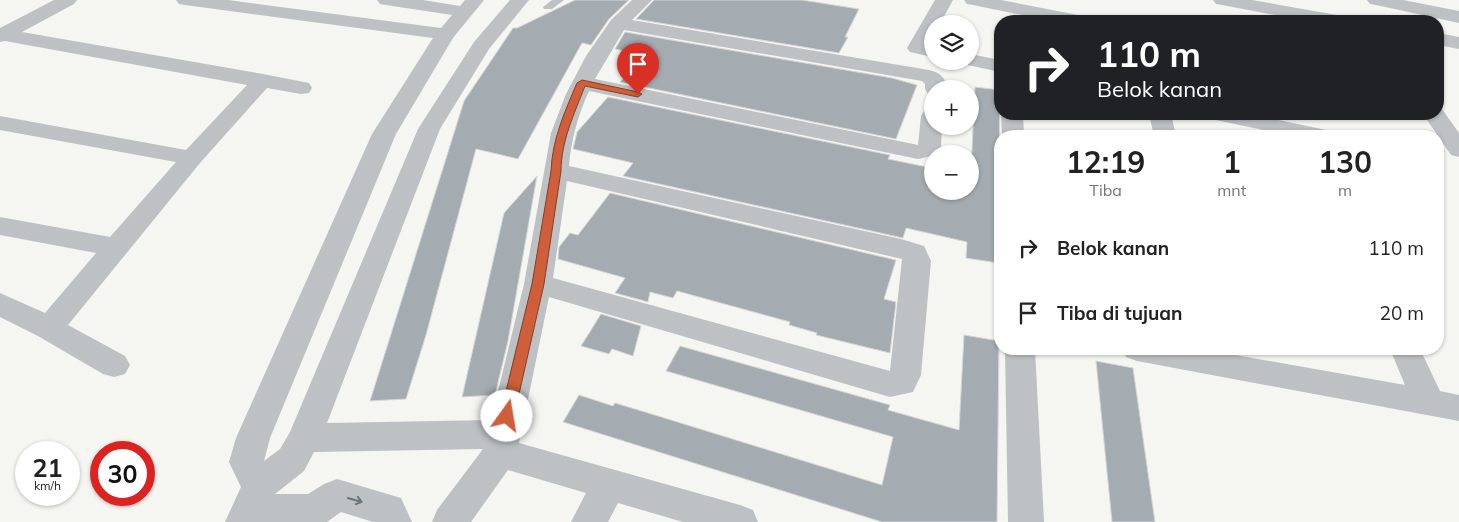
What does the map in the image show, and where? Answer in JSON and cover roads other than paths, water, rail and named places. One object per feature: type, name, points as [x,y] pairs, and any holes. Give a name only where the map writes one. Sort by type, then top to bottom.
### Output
[{"type":"street","points":[[1,35],[68,0]]},
{"type":"street","points":[[185,0],[446,34]]},
{"type":"street","points":[[386,0],[470,6]]},
{"type":"street","points":[[250,506],[292,460],[304,438],[429,129],[481,46],[520,0]]},
{"type":"street","points":[[450,522],[501,444],[538,284],[556,171],[558,144],[582,83],[619,23],[643,0]]},
{"type":"street","points":[[936,15],[944,0]]},
{"type":"street","points":[[972,0],[1048,15]]},
{"type":"street","points":[[1222,0],[1304,15]]},
{"type":"street","points":[[1376,0],[1459,17]]},
{"type":"street","points":[[250,506],[246,462],[253,438],[384,134],[446,34],[470,6]]},
{"type":"street","points":[[619,23],[929,76],[934,80]]},
{"type":"street","points":[[1,35],[301,88]]},
{"type":"street","points":[[924,36],[917,48],[924,50]]},
{"type":"street","points":[[1444,41],[1459,43]]},
{"type":"street","points":[[979,62],[994,65]]},
{"type":"street","points":[[49,328],[192,158],[264,80]]},
{"type":"street","points":[[582,83],[918,152],[926,151],[929,148],[930,135]]},
{"type":"street","points":[[1246,120],[1292,130]]},
{"type":"street","points":[[1438,120],[1459,150]]},
{"type":"street","points":[[0,123],[192,158]]},
{"type":"street","points":[[1444,159],[1459,161]]},
{"type":"street","points":[[538,284],[890,384],[902,383],[905,375],[917,261],[914,253],[901,248],[556,171]]},
{"type":"street","points":[[0,226],[117,248]]},
{"type":"street","points":[[0,304],[49,328],[114,366]]},
{"type":"street","points":[[1020,355],[1026,522]]},
{"type":"street","points":[[1408,355],[1429,403]]},
{"type":"street","points":[[1214,356],[1459,408]]},
{"type":"street","points":[[304,438],[501,444],[609,485],[740,522]]},
{"type":"street","points":[[589,522],[609,485]]},
{"type":"street","points":[[250,506],[315,516],[337,495],[388,510],[394,522]]},
{"type":"lane","points":[[548,7],[559,0]]}]
